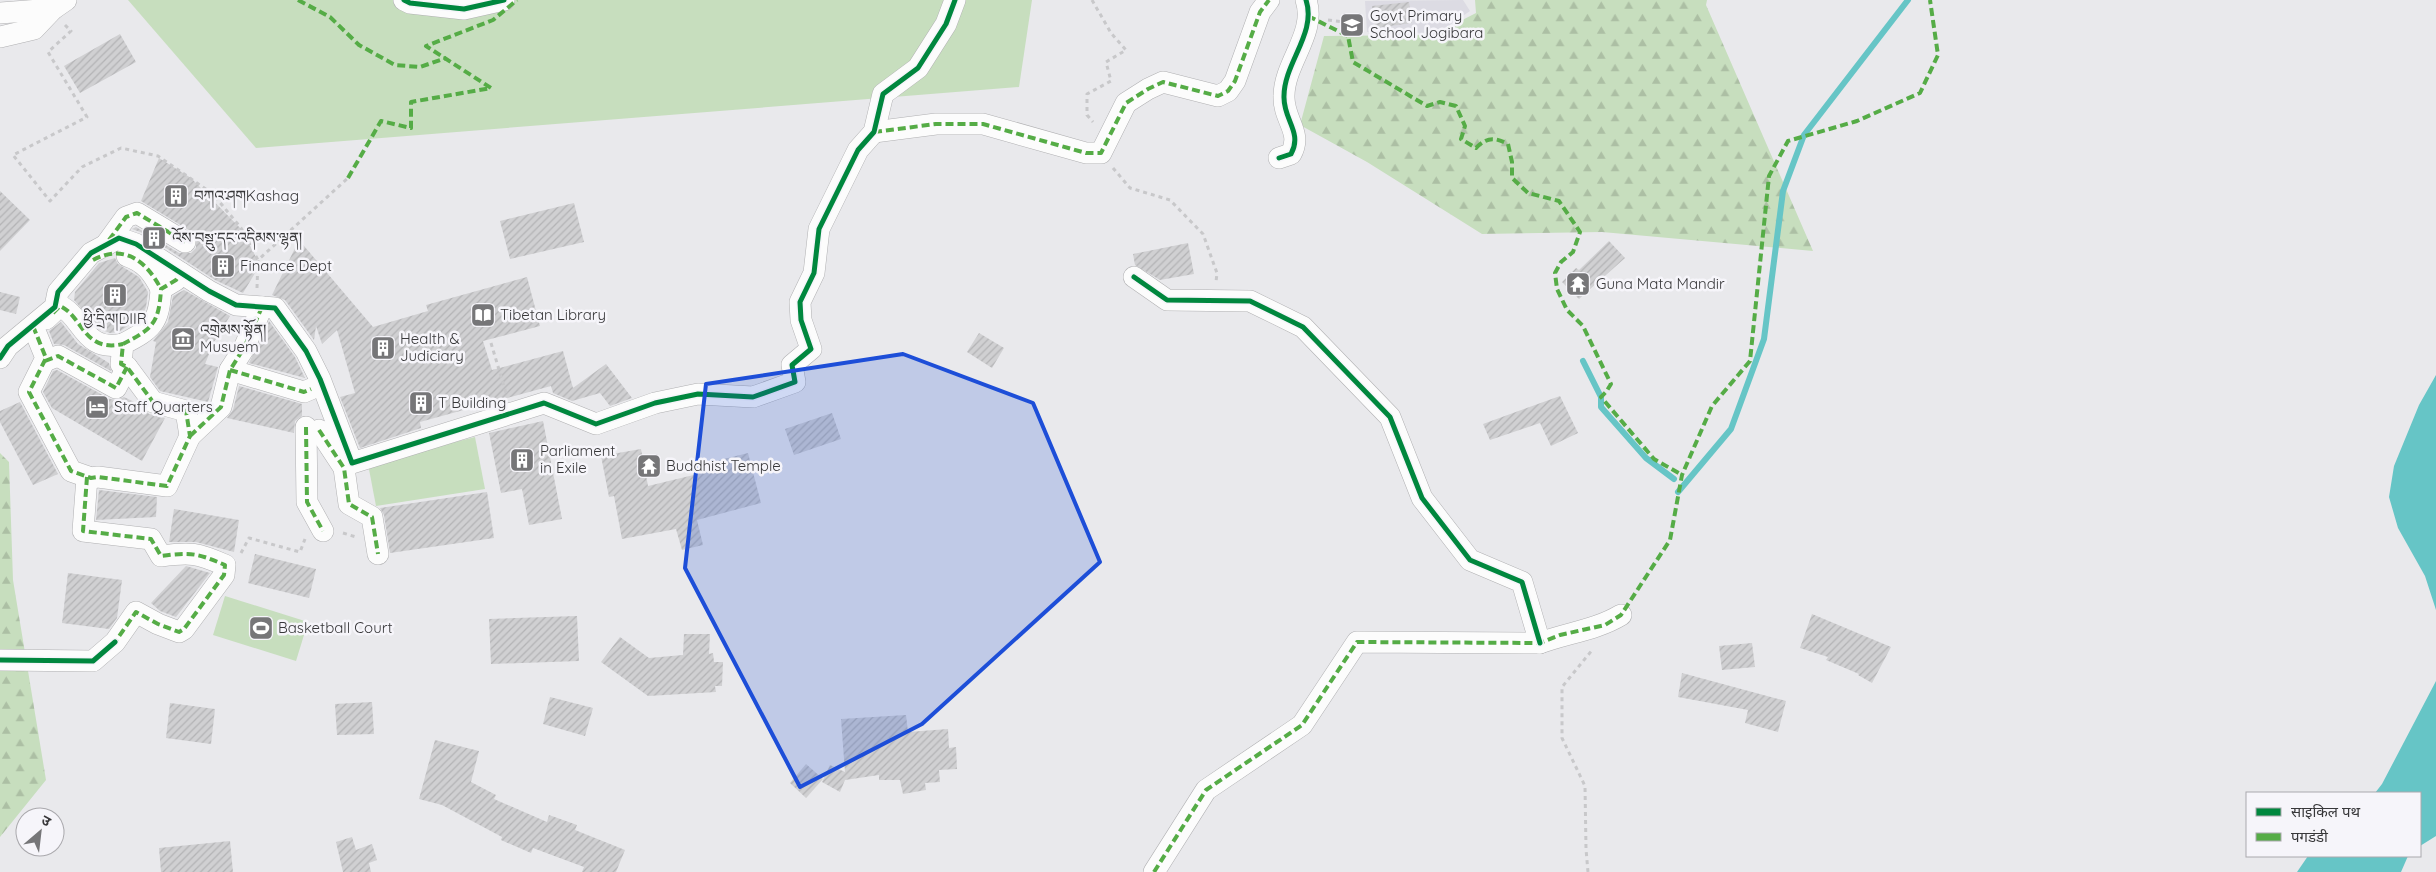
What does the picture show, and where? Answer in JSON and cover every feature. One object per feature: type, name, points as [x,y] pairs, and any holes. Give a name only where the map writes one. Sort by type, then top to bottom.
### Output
[{"type":"street","points":[[404,0],[410,3],[464,9],[504,0]]},
{"type":"street","points":[[34,328],[55,307],[58,292],[88,257],[119,238],[136,244],[236,305],[275,308],[306,351],[320,379],[352,463],[544,403],[596,424],[655,403],[698,394],[753,396],[795,382],[792,365],[811,349],[801,320],[800,302],[814,273],[819,229],[858,150],[874,132],[883,94],[918,68],[946,24],[955,0]]},
{"type":"street","points":[[874,132],[936,124],[983,124],[1086,153],[1101,153],[1126,103],[1148,89],[1163,82],[1218,96],[1228,91],[1235,81],[1260,12],[1269,0]]},
{"type":"street","points":[[0,13],[60,5]]},
{"type":"street","points":[[0,37],[34,29],[60,5]]},
{"type":"street","points":[[1279,158],[1291,154],[1295,146],[1296,136],[1287,119],[1283,95],[1286,81],[1307,29],[1307,8]]},
{"type":"street","points":[[105,246],[126,217],[137,213],[185,242]]},
{"type":"street","points":[[0,358],[8,346],[34,328],[60,306],[70,310],[82,331],[95,340],[107,345],[123,344],[147,332],[160,311],[161,289],[152,272],[141,262],[116,253],[101,256],[90,262],[79,274]]},
{"type":"street","points":[[161,289],[176,280],[181,273]]},
{"type":"street","points":[[1134,276],[1167,300],[1250,302],[1303,327],[1390,417],[1422,498],[1470,560],[1522,582],[1540,643]]},
{"type":"street","points":[[34,328],[46,358],[29,392],[71,471],[87,477],[167,486],[190,436],[221,407],[230,370],[244,348],[262,307]]},
{"type":"street","points":[[123,344],[121,364],[127,367],[153,402],[186,411],[190,436]]},
{"type":"street","points":[[44,361],[58,356],[116,388],[127,367]]},
{"type":"street","points":[[230,370],[304,392],[311,389]]},
{"type":"street","points":[[323,531],[307,502],[313,429],[344,468],[349,504],[372,517],[378,554]]},
{"type":"street","points":[[0,660],[93,661],[115,642],[136,612],[158,624],[179,632],[224,575],[225,565],[201,554],[186,553],[161,556],[151,538],[83,531],[87,477]]},
{"type":"street","points":[[1154,872],[1206,790],[1302,725],[1357,642],[1540,643],[1560,635],[1605,625],[1621,615]]},
{"type":"path","points":[[1092,0],[1111,33],[1126,50],[1106,62],[1111,81],[1087,94],[1086,115],[1103,132],[1101,153],[1130,188],[1170,200],[1203,234],[1217,274],[1214,301]]},
{"type":"path","points":[[60,5],[71,31],[48,52],[87,117],[13,155],[50,201],[82,167],[122,148],[158,156],[213,194],[241,228],[258,260],[256,285],[262,307]]},
{"type":"path","points":[[1307,8],[1344,22],[1366,19]]},
{"type":"path","points":[[258,260],[348,178]]},
{"type":"path","points":[[491,343],[511,413]]},
{"type":"path","points":[[224,575],[233,568],[250,538],[300,552],[304,540],[314,536],[319,531],[335,530],[359,538],[378,554]]},
{"type":"path","points":[[1588,872],[1585,786],[1562,738],[1562,687],[1598,644]]},
{"type":"highlighted area","points":[[903,354],[1033,403],[1100,562],[922,724],[800,787],[685,568],[706,384]]},
{"type":"shaded area","points":[[1463,0],[1470,11],[1438,33],[1367,32],[1365,1]]},
{"type":"green space","points":[[128,0],[1032,0],[1019,87],[256,148]]},
{"type":"green space","points":[[1475,0],[1707,0],[1706,5],[1813,251],[1602,232],[1482,234],[1367,162],[1300,125],[1324,36],[1433,35],[1476,13]]},
{"type":"green space","points":[[475,437],[485,489],[376,506],[368,464]]},
{"type":"green space","points":[[0,453],[9,462],[13,580],[46,780],[24,807],[15,807],[15,818],[0,837]]},
{"type":"green space","name":"Basketball Court","points":[[225,596],[308,622],[296,661],[213,635]]},
{"type":"water","points":[[2436,375],[2436,610],[2425,576],[2398,528],[2389,497],[2394,466],[2419,405]]},
{"type":"water","points":[[2436,681],[2436,836],[2421,845],[2421,792],[2376,792],[2382,784]]},
{"type":"water","points":[[2307,857],[2408,857],[2401,872],[2297,872]]},
{"type":"building","name":"Govt Primary School Jogibara","points":[[1409,2],[1412,23],[1375,28],[1372,6]]},
{"type":"building","points":[[120,34],[136,62],[80,93],[64,66]]},
{"type":"building","points":[[159,158],[191,178],[242,230],[260,265],[243,293],[215,280],[143,233],[132,229],[136,227],[179,253],[191,253],[196,248],[196,236],[192,232],[141,201]]},
{"type":"building","points":[[0,191],[30,220],[0,251]]},
{"type":"building","points":[[574,203],[584,242],[510,259],[500,221]]},
{"type":"building","points":[[299,240],[373,327],[428,311],[426,305],[527,277],[540,326],[483,341],[492,370],[563,351],[573,388],[606,364],[632,398],[610,406],[600,393],[572,401],[553,393],[551,386],[420,422],[421,428],[360,448],[340,397],[355,393],[337,330],[322,344],[316,326],[314,340],[285,300],[272,295]]},
{"type":"building","points":[[1609,241],[1625,258],[1579,299],[1562,282],[1576,268],[1579,270]]},
{"type":"building","points":[[1188,243],[1194,274],[1160,280],[1135,265],[1133,254]]},
{"type":"building","name":"ཕྱི་དྲིལ།DIIR","points":[[115,258],[118,264],[139,277],[148,292],[146,307],[142,316],[119,332],[110,333],[99,329],[74,300],[75,292],[99,263]]},
{"type":"building","points":[[184,290],[230,316],[214,342],[205,364],[218,367],[208,402],[160,391],[150,377],[156,342],[153,341],[168,322],[173,296]]},
{"type":"building","points":[[0,292],[20,297],[16,314],[0,310]]},
{"type":"building","points":[[269,321],[295,357],[305,378],[249,363]]},
{"type":"building","points":[[61,322],[78,344],[109,363],[111,371],[64,345],[54,344],[49,331]]},
{"type":"building","points":[[979,333],[1004,348],[992,368],[967,352]]},
{"type":"building","name":"Staff Quarters","points":[[57,370],[110,399],[117,400],[124,397],[140,405],[149,414],[165,418],[142,461],[52,408],[43,392],[53,371]]},
{"type":"building","points":[[239,386],[302,404],[302,416],[295,421],[294,433],[227,418],[233,410]]},
{"type":"building","points":[[1560,396],[1578,433],[1551,446],[1540,423],[1490,440],[1483,424]]},
{"type":"building","points":[[20,402],[58,474],[33,485],[0,422],[0,411]]},
{"type":"building","points":[[832,413],[841,439],[794,455],[785,429]]},
{"type":"building","name":"Parliament in Exile","points":[[543,421],[562,519],[529,525],[522,489],[501,493],[489,433]]},
{"type":"building","points":[[641,449],[648,486],[706,472],[704,464],[748,453],[761,503],[697,520],[703,545],[682,550],[676,529],[622,539],[614,496],[609,497],[601,456]]},
{"type":"building","points":[[99,490],[157,497],[156,517],[96,520]]},
{"type":"building","points":[[487,492],[494,538],[390,553],[384,515],[380,508]]},
{"type":"building","points":[[174,509],[239,520],[234,552],[196,542],[169,542]]},
{"type":"building","points":[[255,554],[316,569],[309,598],[248,583]]},
{"type":"building","points":[[186,566],[210,573],[176,617],[160,611],[151,603]]},
{"type":"building","points":[[68,573],[122,580],[117,618],[109,629],[62,623]]},
{"type":"building","points":[[1812,614],[1891,647],[1872,683],[1859,674],[1826,660],[1828,657],[1800,648]]},
{"type":"building","points":[[577,616],[579,661],[491,664],[489,619]]},
{"type":"building","points":[[684,634],[710,634],[709,654],[713,653],[714,662],[723,662],[722,686],[715,686],[716,692],[648,696],[601,662],[620,637],[649,658],[683,655]]},
{"type":"building","points":[[1752,643],[1755,667],[1722,670],[1719,646]]},
{"type":"building","points":[[1682,673],[1786,701],[1778,732],[1745,723],[1748,710],[1678,697]]},
{"type":"building","points":[[550,697],[593,708],[585,736],[543,724]]},
{"type":"building","points":[[372,702],[374,734],[337,735],[335,704]]},
{"type":"building","points":[[170,703],[215,709],[211,744],[166,738]]},
{"type":"building","points":[[906,715],[908,732],[948,729],[949,748],[956,747],[957,769],[939,770],[940,782],[925,783],[926,790],[903,794],[900,780],[879,780],[879,775],[845,780],[840,792],[822,782],[830,765],[845,772],[841,719]]},
{"type":"building","points":[[435,740],[479,751],[471,782],[496,795],[494,799],[547,822],[549,815],[577,825],[575,830],[625,850],[616,872],[582,872],[584,867],[533,848],[531,853],[501,840],[502,837],[442,805],[419,799]]},
{"type":"building","points":[[806,764],[823,779],[806,798],[790,783]]},
{"type":"building","points":[[352,837],[356,850],[372,844],[377,860],[369,863],[371,872],[343,872],[336,842]]},
{"type":"building","points":[[230,841],[233,872],[161,872],[159,848]]},
{"type":"waterway","points":[[1678,492],[1731,429],[1764,339],[1783,191],[1804,135],[1908,0]]},
{"type":"waterway","points":[[1583,361],[1601,397],[1601,407],[1646,458],[1674,479]]},
{"type":"marked path","points":[[298,0],[330,17],[359,45],[395,65],[420,67],[446,58]]},
{"type":"marked path","points":[[348,178],[381,121],[411,128],[411,102],[491,88],[426,46],[493,20],[517,0]]},
{"type":"marked path","points":[[874,132],[936,124],[983,124],[1086,153],[1101,153],[1126,103],[1148,89],[1163,82],[1218,96],[1228,91],[1235,81],[1260,12],[1269,0]]},
{"type":"marked path","points":[[1154,872],[1206,790],[1302,725],[1357,642],[1540,643],[1560,635],[1605,625],[1621,615],[1670,540],[1682,475],[1712,406],[1750,361],[1769,176],[1788,141],[1857,121],[1920,93],[1938,55],[1930,0]]},
{"type":"marked path","points":[[1308,16],[1348,36],[1353,62],[1427,106],[1440,102],[1456,106],[1465,126],[1461,139],[1476,148],[1491,139],[1508,144],[1512,162],[1512,178],[1528,193],[1559,201],[1580,232],[1573,252],[1561,262],[1555,273],[1557,289],[1567,310],[1583,326],[1611,384],[1601,397],[1654,459],[1682,475]]},
{"type":"marked path","points":[[109,240],[126,217],[137,213],[185,242]]},
{"type":"marked path","points":[[93,260],[105,255],[115,254],[134,258],[149,271],[161,289]]},
{"type":"marked path","points":[[33,326],[46,358],[29,392],[71,471],[91,478],[98,477],[167,486],[190,436],[186,411],[153,402],[127,367],[121,364],[123,344],[141,334],[152,324],[156,318],[161,289],[176,280],[181,273]]},
{"type":"marked path","points":[[53,313],[60,306],[74,317],[92,339],[110,345],[123,344]]},
{"type":"marked path","points":[[190,436],[221,407],[230,370],[244,348],[262,307]]},
{"type":"marked path","points":[[45,361],[58,356],[116,388],[127,367]]},
{"type":"marked path","points":[[230,370],[304,392],[311,389]]},
{"type":"marked path","points":[[306,427],[307,502],[323,531]]},
{"type":"marked path","points":[[319,430],[344,468],[349,504],[372,517],[378,554]]},
{"type":"marked path","points":[[87,477],[83,531],[151,539],[161,556],[194,554],[225,565],[224,575],[184,629],[179,632],[158,624],[136,612],[115,642]]},
{"type":"cycle path","points":[[404,0],[410,3],[464,9],[504,0]]},
{"type":"cycle path","points":[[0,358],[8,346],[55,307],[58,292],[91,253],[119,238],[136,244],[209,291],[236,305],[275,308],[306,351],[320,379],[352,463],[544,403],[596,424],[655,403],[698,394],[753,397],[795,382],[792,365],[811,349],[801,320],[800,302],[814,273],[819,229],[858,150],[874,132],[883,94],[918,68],[946,24],[955,0]]},
{"type":"cycle path","points":[[1279,158],[1291,154],[1294,146],[1294,132],[1286,112],[1284,96],[1285,84],[1307,24],[1306,0]]},
{"type":"cycle path","points":[[1134,277],[1167,300],[1250,301],[1303,327],[1390,417],[1422,498],[1470,560],[1522,582],[1540,643]]},
{"type":"cycle path","points":[[0,660],[93,661],[115,642]]},
{"type":"place","name":"Govt Primary School Jogibara","points":[[1352,25]]},
{"type":"place","name":"བཀའ་ཤགKashag","points":[[176,196]]},
{"type":"place","name":"འོས་བསྡུ་དང་འདིམས་ལྷན།","points":[[154,238]]},
{"type":"place","name":"Finance Dept","points":[[223,266]]},
{"type":"place","name":"Guna Mata Mandir","points":[[1578,284]]},
{"type":"place","name":"ཕྱི་དྲིལ།DIIR","points":[[115,295]]},
{"type":"place","name":"Tibetan Library","points":[[483,315]]},
{"type":"place","name":"འགྲེམས་སྟོན། Musuem","points":[[183,339]]},
{"type":"place","name":"Health & Judiciary","points":[[383,348]]},
{"type":"place","name":"T Building","points":[[421,403]]},
{"type":"place","name":"Staff Quarters","points":[[97,407]]},
{"type":"place","name":"Parliament in Exile","points":[[522,460]]},
{"type":"place","name":"Buddhist Temple","points":[[649,466]]},
{"type":"place","name":"Basketball Court","points":[[261,628]]}]
